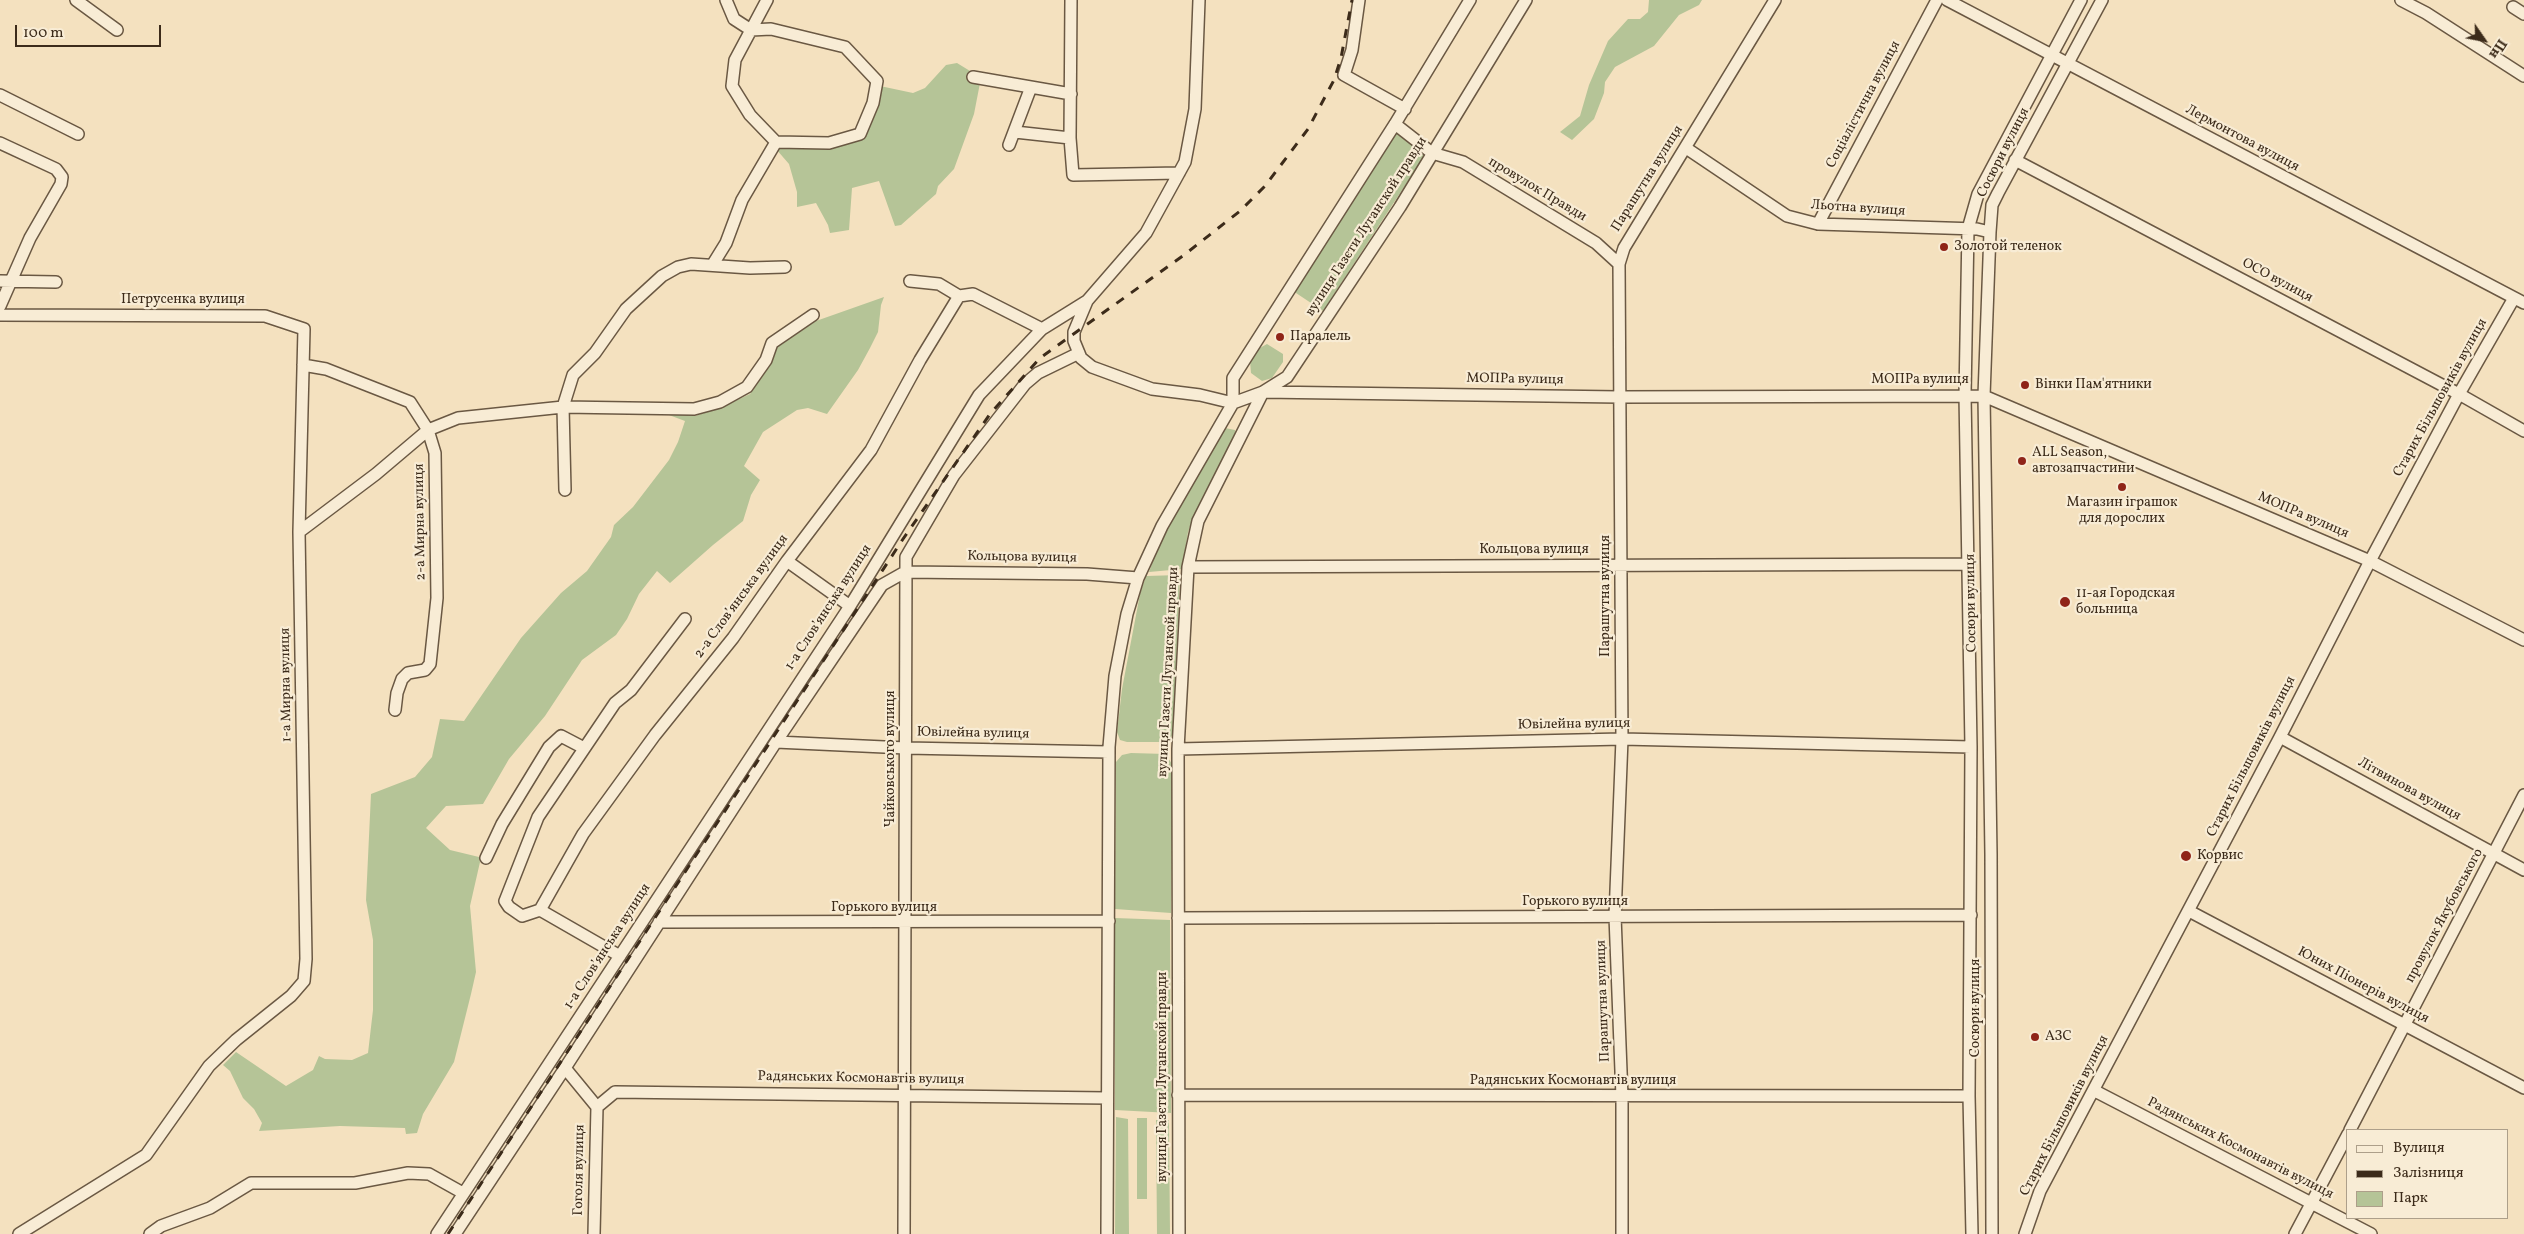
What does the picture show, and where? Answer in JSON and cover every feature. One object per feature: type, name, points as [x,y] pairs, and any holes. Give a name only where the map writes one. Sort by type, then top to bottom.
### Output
[{"type":"street","points":[[76,0],[117,30]]},
{"type":"street","points":[[726,0],[734,19],[751,30],[771,29],[844,46],[877,81],[874,103],[860,134],[829,142],[776,142],[750,115],[732,86],[735,60],[751,30],[767,0]]},
{"type":"street","points":[[1071,0],[1070,138],[1073,175],[1179,173]]},
{"type":"street","name":"1-а Слов’янська вулиця","points":[[437,1234],[850,606],[979,395],[1042,329],[1087,301],[1146,233],[1185,162],[1195,109],[1199,0]]},
{"type":"street","points":[[1359,0],[1355,32],[1344,75],[1405,108]]},
{"type":"street","points":[[1107,1234],[1109,752],[1115,676],[1127,614],[1138,578],[1162,526],[1233,403],[1233,378],[1395,124],[1470,0]]},
{"type":"street","name":"вулиця Газєти Луганской правди","points":[[1179,1234],[1178,749],[1188,567],[1198,521],[1263,392],[1287,377],[1432,154],[1526,0]]},
{"type":"street","name":"Парашутна вулиця","points":[[1622,1234],[1622,1096],[1615,916],[1622,739],[1619,264],[1624,248],[1775,0]]},
{"type":"street","name":"Соціалістична вулиця","points":[[1818,224],[1937,0]]},
{"type":"street","name":"Лермонтова вулиця","points":[[1947,0],[2519,300]]},
{"type":"street","name":"Сосюри вулиця","points":[[1992,1234],[1991,864],[1968,229],[1978,194],[2081,0]]},
{"type":"street","name":"Сосюри вулиця","points":[[1972,1234],[1969,1096],[1971,747],[1969,564],[1974,395],[1992,205],[2102,0]]},
{"type":"street","points":[[2401,0],[2426,13],[2524,76]]},
{"type":"street","points":[[2513,7],[2524,14]]},
{"type":"street","points":[[974,77],[1071,94]]},
{"type":"street","points":[[1009,145],[1031,87]]},
{"type":"street","points":[[0,95],[78,134]]},
{"type":"street","points":[[1395,124],[1432,154]]},
{"type":"street","points":[[1015,132],[1070,138]]},
{"type":"street","points":[[713,264],[726,243],[742,200],[776,142]]},
{"type":"street","points":[[0,143],[56,170],[62,177],[61,184],[6,281],[0,306]]},
{"type":"street","name":"Льотна вулиця","points":[[1686,148],[1787,216],[1818,224],[1968,229],[1990,232]]},
{"type":"street","name":"провулок Правди","points":[[1432,154],[1463,162],[1596,243],[1619,264]]},
{"type":"street","name":"ОСО вулиця","points":[[2015,160],[2524,430]]},
{"type":"street","points":[[565,490],[563,407],[573,376],[596,354],[626,309],[662,276],[678,267],[691,264],[713,264],[750,268],[785,267]]},
{"type":"street","points":[[6,281],[56,282]]},
{"type":"street","points":[[910,281],[939,284],[959,296],[973,294],[1042,329]]},
{"type":"street","name":"2-а Слов’янська вулиця","points":[[540,910],[583,834],[655,734],[732,638],[871,450],[920,360],[959,296]]},
{"type":"street","name":"Старих Більшовиків вулиця","points":[[2025,1234],[2040,1191],[2095,1091],[2370,561],[2459,394],[2519,300]]},
{"type":"street","points":[[1087,301],[1074,332],[1074,342],[1079,353],[1092,367],[1152,389],[1200,395],[1233,403],[1263,392]]},
{"type":"street","name":"Петрусенка вулиця","points":[[0,315],[265,316],[304,329],[303,388]]},
{"type":"street","points":[[299,532],[376,474],[428,430],[458,418],[563,407],[694,409],[720,402],[747,386],[766,360],[772,343],[813,315]]},
{"type":"street","name":"Чайковського вулиця","points":[[904,1234],[907,923],[906,557],[954,475],[1025,384],[1038,373],[1079,353]]},
{"type":"street","name":"2-а Мирна вулиця","points":[[303,365],[326,369],[410,402],[428,430],[436,453],[436,615],[430,664],[425,670],[408,674],[402,679],[397,693],[395,710]]},
{"type":"street","name":"1-а Мирна вулиця","points":[[19,1234],[146,1155],[209,1066],[236,1040],[291,996],[304,982],[306,959],[299,532],[303,388]]},
{"type":"street","name":"МОПРа вулиця","points":[[1263,392],[1619,397],[1974,395],[2370,561],[2524,640]]},
{"type":"street","points":[[787,562],[850,606]]},
{"type":"street","name":"Кольцова вулиця","points":[[1188,567],[1969,564]]},
{"type":"street","points":[[455,1234],[776,742],[882,585],[906,572]]},
{"type":"street","name":"Кольцова вулиця","points":[[906,572],[1087,574],[1138,578]]},
{"type":"street","points":[[620,956],[540,910],[522,916],[509,907],[505,901],[538,817],[616,703],[631,690],[685,619]]},
{"type":"street","points":[[486,858],[502,824],[548,747],[561,736],[584,748]]},
{"type":"street","name":"Літвинова вулиця","points":[[2280,737],[2524,870]]},
{"type":"street","name":"Ювілейна вулиця","points":[[1178,749],[1622,739],[1971,747]]},
{"type":"street","name":"Ювілейна вулиця","points":[[776,742],[906,748],[1109,752]]},
{"type":"street","name":"провулок Якубовського","points":[[2351,1129],[2524,796]]},
{"type":"street","name":"Юних Піонерів вулиця","points":[[2188,911],[2524,1088]]},
{"type":"street","name":"Горького вулиця","points":[[1178,918],[1971,914]]},
{"type":"street","name":"Горького вулиця","points":[[659,922],[907,923],[1109,921]]},
{"type":"street","points":[[565,1068],[597,1107]]},
{"type":"street","name":"Радянських Космонавтів вулиця","points":[[2095,1091],[2371,1234]]},
{"type":"street","name":"Радянських Космонавтів вулиця","points":[[597,1107],[615,1092],[906,1094],[1108,1098]]},
{"type":"street","name":"Радянських Космонавтів вулиця","points":[[1178,1095],[1969,1096]]},
{"type":"street","name":"Гоголя вулиця","points":[[594,1234],[597,1107]]},
{"type":"street","points":[[2295,1234],[2346,1138]]},
{"type":"street","points":[[150,1234],[161,1226],[210,1208],[251,1183],[355,1183],[408,1173],[429,1174],[463,1193]]},
{"type":"green space","points":[[1649,0],[1702,0],[1699,5],[1679,15],[1654,46],[1615,67],[1605,82],[1604,93],[1594,119],[1572,140],[1560,132],[1580,116],[1589,85],[1608,41],[1628,19],[1640,19],[1648,12]]},
{"type":"green space","points":[[957,63],[970,71],[968,80],[980,83],[974,114],[954,169],[938,186],[936,194],[901,225],[895,226],[879,181],[852,188],[849,230],[830,233],[828,225],[816,203],[797,207],[797,192],[789,164],[776,149],[779,146],[831,147],[865,137],[878,104],[880,86],[913,93],[925,88],[946,65]]},
{"type":"green space","points":[[1395,131],[1425,155],[1323,311],[1293,291]]},
{"type":"green space","points":[[884,297],[881,305],[878,332],[858,370],[827,414],[808,408],[797,410],[763,432],[744,466],[760,480],[751,495],[743,521],[670,583],[657,571],[639,594],[627,619],[616,635],[582,660],[545,716],[509,759],[483,804],[446,806],[426,828],[450,850],[479,857],[480,862],[470,906],[476,972],[471,994],[454,1062],[423,1114],[417,1133],[406,1134],[405,1128],[340,1126],[259,1131],[262,1123],[254,1109],[243,1098],[230,1071],[223,1065],[236,1052],[286,1086],[313,1070],[319,1056],[325,1059],[352,1060],[368,1053],[373,1010],[373,940],[366,900],[371,794],[415,777],[432,757],[440,719],[464,721],[521,638],[561,593],[587,571],[611,537],[614,525],[633,507],[669,460],[678,442],[685,421],[661,412],[695,416],[720,408],[750,394],[769,367],[776,348],[816,321]]},
{"type":"green space","points":[[1267,344],[1283,354],[1283,362],[1272,378],[1262,381],[1251,373],[1250,361],[1258,349]]},
{"type":"green space","points":[[1225,428],[1235,430],[1236,435],[1194,515],[1188,532],[1182,569],[1149,572],[1161,539]]},
{"type":"green space","points":[[1180,575],[1173,734],[1167,742],[1127,742],[1120,740],[1117,732],[1122,689],[1140,594],[1146,576]]},
{"type":"green space","points":[[1131,753],[1166,754],[1173,766],[1171,913],[1115,909],[1116,762],[1122,755]]},
{"type":"green space","points":[[1115,918],[1170,920],[1171,1113],[1115,1110]]},
{"type":"green space","points":[[1116,1117],[1128,1119],[1129,1234],[1115,1234]]},
{"type":"green space","points":[[1137,1118],[1147,1118],[1147,1199],[1137,1199]]},
{"type":"green space","points":[[1156,1120],[1169,1120],[1170,1234],[1157,1234]]},
{"type":"railway","points":[[448,1234],[903,539],[990,414],[1040,358],[1184,255],[1240,211],[1265,186],[1308,129],[1334,80],[1341,58],[1352,0]]},
{"type":"place","name":"Золотой теленок","points":[[1944,247]]},
{"type":"place","name":"Паралель","points":[[1280,337]]},
{"type":"place","name":"Вінки Пам'ятники","points":[[2025,385]]},
{"type":"place","name":"ALL Season, автозапчастини","points":[[2022,461]]},
{"type":"place","name":"Магазин іграшок для дорослих","points":[[2122,487]]},
{"type":"place","name":"11-ая Городская больница","points":[[2065,602]]},
{"type":"place","name":"Корвис","points":[[2186,856]]},
{"type":"place","name":"АЗС","points":[[2035,1037]]}]
